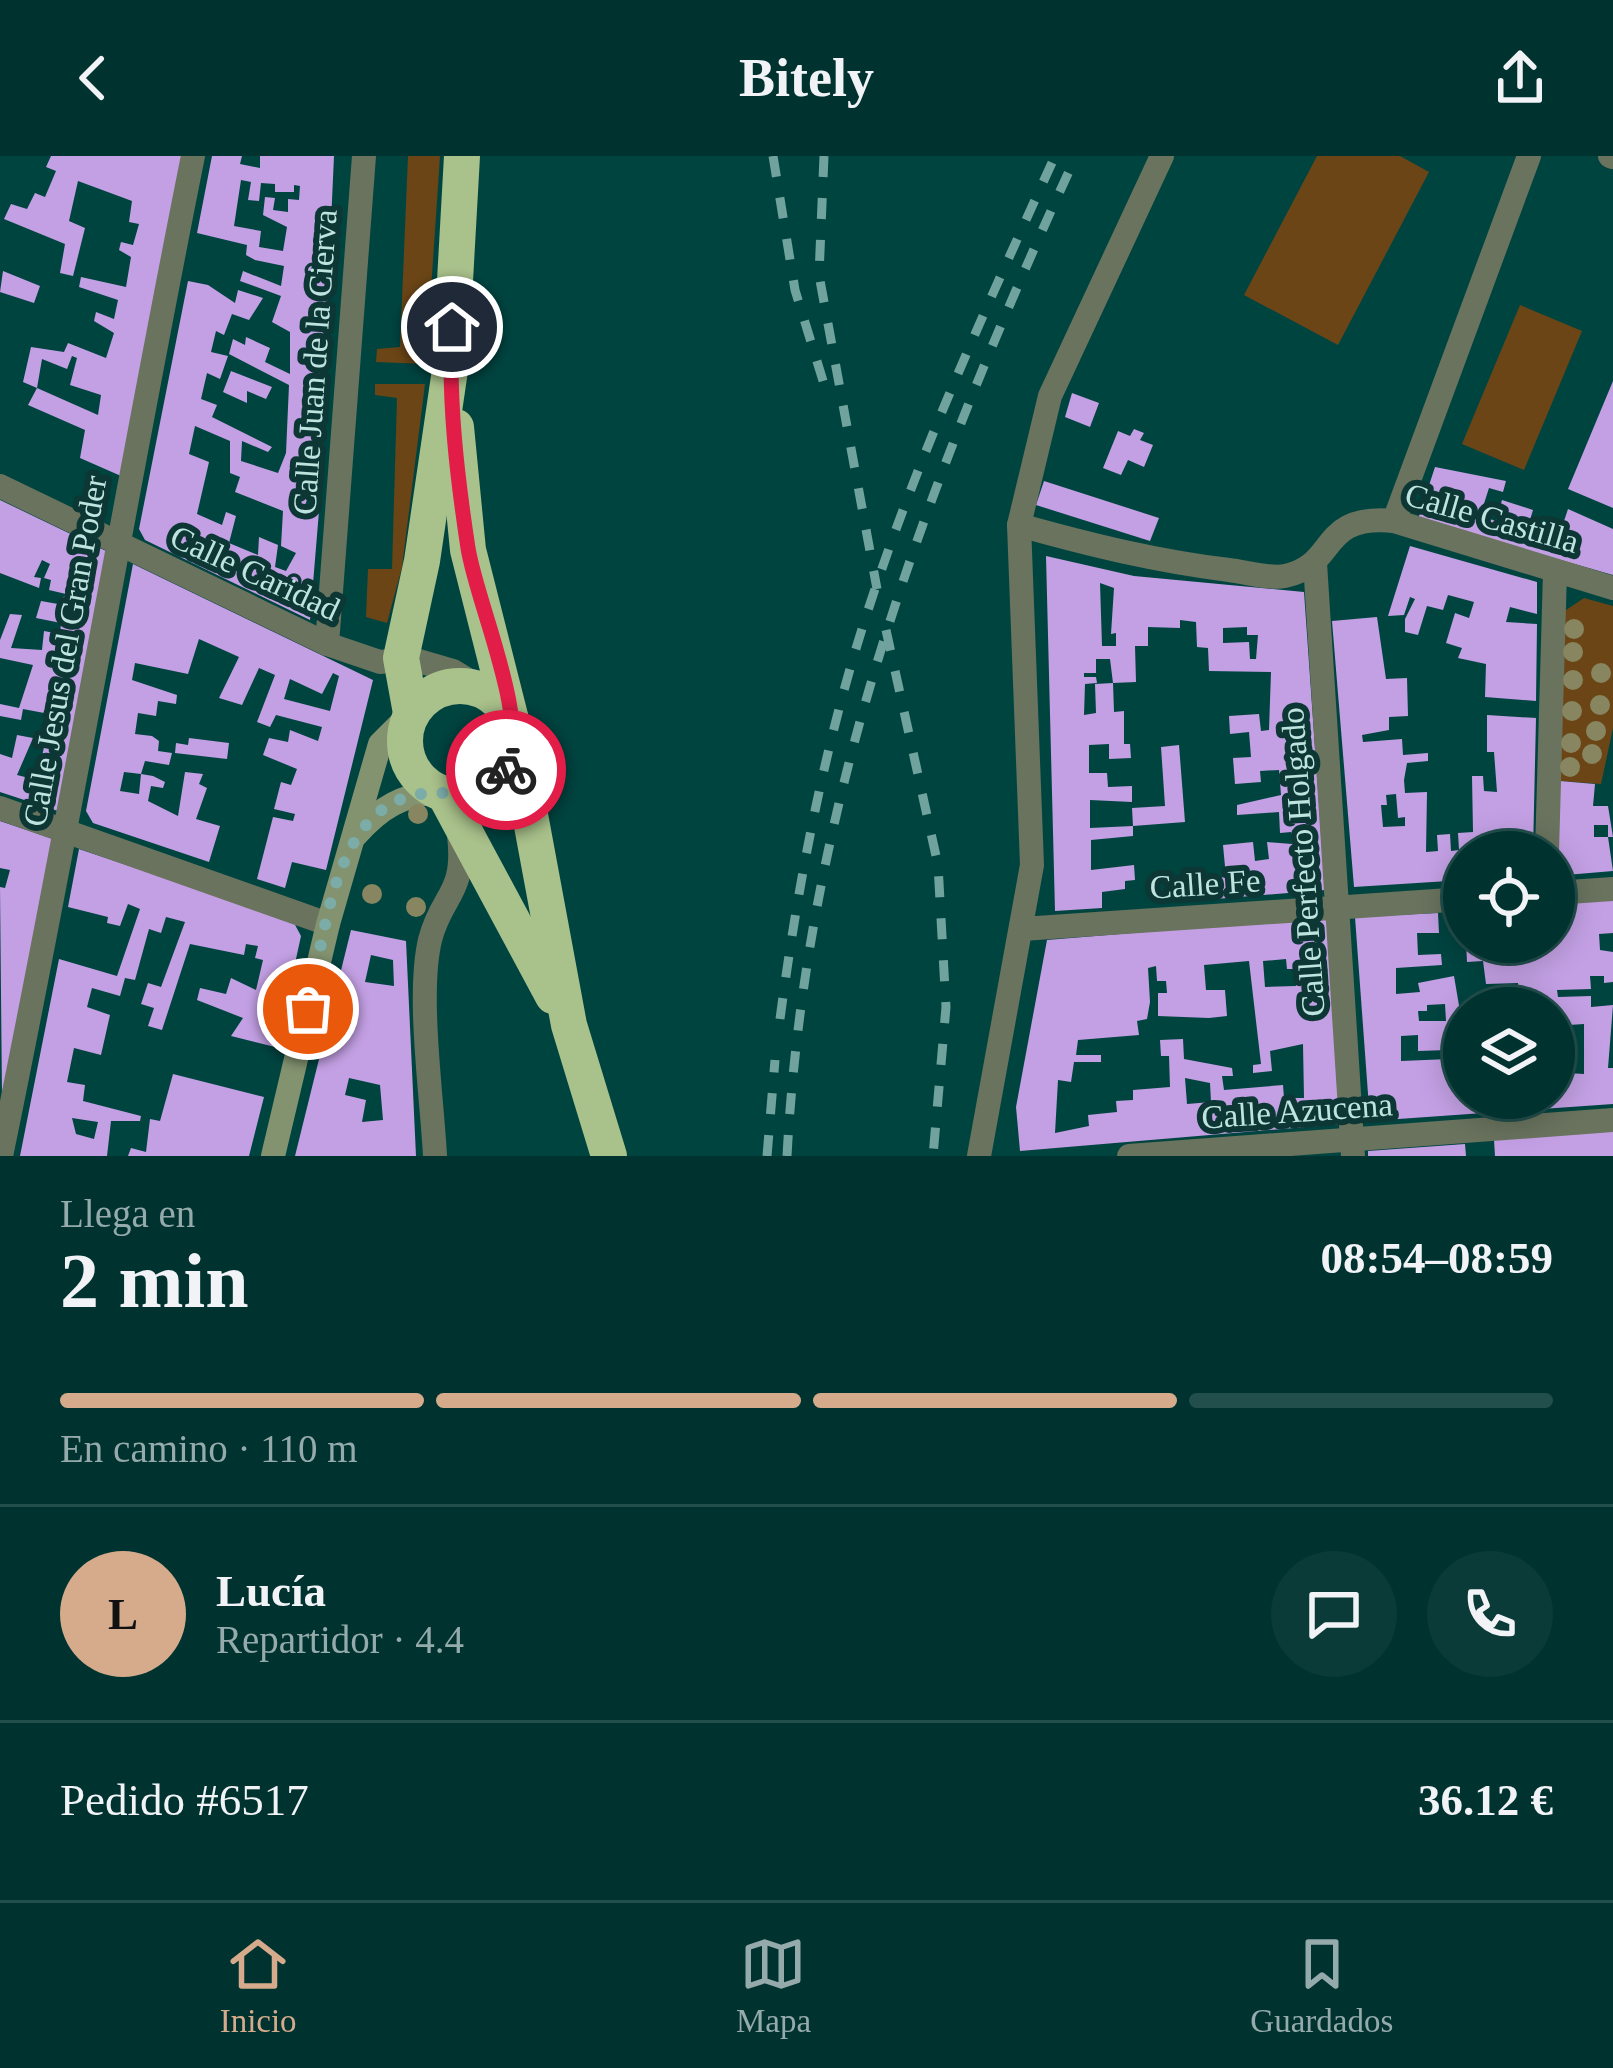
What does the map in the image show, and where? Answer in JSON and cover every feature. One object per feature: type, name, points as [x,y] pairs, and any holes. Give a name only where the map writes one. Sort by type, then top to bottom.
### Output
[{"type":"highway","points":[[462,156],[450,370],[422,562],[401,658],[411,713],[404,746],[416,775],[447,803],[569,1025]]},
{"type":"highway","points":[[450,370],[468,550],[569,1025],[609,1156]]},
{"type":"highway","points":[[411,713],[436,690],[472,686],[504,714],[508,768],[481,792],[447,803]]},
{"type":"main road","points":[[273,1156],[328,924],[380,744],[411,713]]},
{"type":"main road","points":[[351,841],[389,805],[410,795],[447,803]]},
{"type":"street","name":"Calle Jesus del Gran Poder","points":[[1,1156],[68,831],[115,543],[193,156]]},
{"type":"street","name":"Calle Juan de la Cierva","points":[[327,644],[364,156]]},
{"type":"street","points":[[980,1156],[1032,865],[1019,525],[1050,396],[1162,156]]},
{"type":"street","points":[[1394,521],[1529,156]]},
{"type":"street","name":"Calle Caridad","points":[[0,486],[327,644],[380,662],[401,658],[453,671],[504,714]]},
{"type":"street","name":"Calle Castilla","points":[[1315,563],[1335,533],[1361,518],[1394,521],[1613,587]]},
{"type":"street","points":[[1019,525],[1139,559],[1283,576],[1315,563]]},
{"type":"street","name":"Calle Perfecto Holgado","points":[[1315,563],[1353,1148]]},
{"type":"street","points":[[1548,831],[1555,572]]},
{"type":"street","points":[[435,1156],[427,970],[431,937],[463,869],[447,803]]},
{"type":"street","points":[[0,808],[328,924]]},
{"type":"street","points":[[1575,892],[1613,889]]},
{"type":"street","name":"Calle Fe","points":[[1022,929],[1443,901]]},
{"type":"street","name":"Calle Azucena","points":[[1129,1156],[1353,1148],[1474,1130],[1613,1120]]},
{"type":"street","points":[[1474,1130],[1477,1156]]},
{"type":"shaded area","points":[[408,156],[440,156],[426,364],[376,362],[377,349],[400,347]]},
{"type":"shaded area","points":[[1317,156],[1400,156],[1429,172],[1338,345],[1244,295]]},
{"type":"shaded area","points":[[1520,305],[1582,331],[1524,470],[1462,444]]},
{"type":"shaded area","points":[[375,384],[425,384],[402,567],[387,623],[366,617],[368,569],[392,569],[397,398],[375,395]]},
{"type":"shaded area","points":[[1584,598],[1613,606],[1613,728],[1601,784],[1560,781],[1563,612]]},
{"type":"building","points":[[51,156],[185,156],[121,476],[80,458],[85,430],[28,405],[37,388],[23,382],[31,347],[64,352],[68,343],[106,358],[114,333],[94,321],[96,312],[114,319],[118,300],[79,287],[81,277],[126,287],[131,257],[119,250],[121,242],[133,245],[139,224],[129,222],[132,201],[78,181],[69,221],[85,228],[73,276],[60,273],[65,244],[4,219],[11,204],[27,209],[35,193],[45,197],[56,171],[46,167]],"holes":[[[72,356],[77,358],[70,385],[101,395],[98,415],[37,388],[42,359],[67,369]]]},
{"type":"building","points":[[212,156],[242,156],[240,164],[260,168],[260,156],[334,156],[320,468],[305,505],[319,511],[310,620],[145,540],[139,529],[188,281],[208,285],[235,303],[238,290],[263,298],[249,320],[232,314],[224,335],[216,331],[211,352],[228,356],[220,379],[207,373],[201,399],[217,405],[212,417],[272,447],[268,452],[242,441],[241,461],[278,473],[286,453],[289,385],[229,354],[233,339],[245,345],[246,337],[270,348],[265,362],[290,374],[290,332],[272,322],[281,296],[240,281],[243,271],[281,286],[284,266],[246,255],[247,245],[197,233]],"holes":[[[241,180],[251,182],[248,200],[259,201],[261,183],[275,184],[275,192],[294,192],[294,185],[300,186],[299,200],[288,199],[288,212],[273,210],[275,198],[265,197],[263,215],[287,227],[283,251],[259,247],[261,231],[234,226]],[[195,426],[230,441],[230,473],[240,477],[235,492],[283,511],[281,546],[296,553],[286,571],[275,567],[278,545],[259,537],[258,555],[229,543],[236,516],[226,512],[222,525],[197,514],[209,462],[189,454]]]},
{"type":"building","points":[[3,271],[40,286],[34,303],[0,292]]},
{"type":"building","points":[[231,371],[272,387],[266,399],[247,391],[247,403],[223,392]]},
{"type":"building","points":[[1613,381],[1613,508],[1568,489]]},
{"type":"building","points":[[1072,393],[1099,403],[1090,427],[1065,417]]},
{"type":"building","points":[[1134,429],[1144,433],[1140,440],[1153,445],[1144,467],[1128,460],[1121,475],[1103,468],[1118,431],[1130,436]]},
{"type":"building","points":[[1435,467],[1506,481],[1503,492],[1489,488],[1480,516],[1496,521],[1502,500],[1533,510],[1527,530],[1558,539],[1568,509],[1613,529],[1613,575],[1418,519]]},
{"type":"building","points":[[1044,481],[1159,518],[1150,541],[1036,505]]},
{"type":"building","points":[[0,500],[106,551],[58,811],[0,792],[0,754],[12,758],[17,735],[33,738],[17,775],[37,780],[47,733],[55,736],[60,716],[23,709],[21,720],[0,716],[0,704],[19,708],[33,665],[0,658],[0,640],[10,614],[22,615],[11,648],[42,650],[44,631],[60,634],[61,623],[36,618],[41,601],[58,604],[66,594],[49,590],[51,580],[44,578],[50,564],[42,560],[34,577],[41,578],[39,588],[0,573]]},
{"type":"building","points":[[1410,546],[1537,582],[1537,614],[1510,607],[1506,622],[1537,624],[1536,701],[1485,697],[1486,664],[1458,658],[1462,648],[1446,643],[1455,613],[1469,618],[1474,602],[1448,595],[1443,610],[1427,606],[1418,635],[1405,632],[1405,619],[1415,599],[1410,597],[1404,615],[1388,616]]},
{"type":"building","points":[[1046,556],[1134,576],[1304,592],[1325,890],[1191,901],[1189,881],[1226,877],[1223,845],[1253,842],[1255,861],[1269,859],[1267,842],[1292,844],[1291,832],[1280,833],[1279,812],[1237,815],[1237,805],[1281,795],[1279,770],[1260,771],[1261,782],[1235,784],[1233,758],[1251,757],[1249,732],[1230,734],[1229,716],[1259,714],[1261,731],[1269,730],[1271,672],[1209,671],[1208,648],[1197,647],[1196,622],[1180,620],[1180,628],[1148,627],[1148,646],[1135,646],[1136,682],[1113,683],[1114,712],[1124,711],[1124,744],[1130,744],[1131,758],[1109,759],[1109,744],[1089,745],[1089,773],[1107,773],[1108,787],[1132,786],[1132,802],[1090,800],[1090,828],[1133,826],[1133,836],[1091,840],[1091,870],[1134,865],[1135,880],[1125,881],[1125,889],[1102,892],[1102,908],[1055,911]],"holes":[[[1100,583],[1114,588],[1111,634],[1116,633],[1116,646],[1102,646]],[[1247,627],[1247,635],[1258,635],[1256,659],[1250,659],[1249,642],[1223,643],[1223,628]],[[1096,659],[1110,659],[1113,683],[1095,684],[1096,713],[1084,715],[1085,684],[1097,683],[1096,677],[1084,677],[1084,673],[1096,673]]]},
{"type":"building","points":[[133,564],[373,680],[326,870],[292,862],[285,888],[257,879],[273,817],[293,821],[295,814],[274,809],[281,782],[291,785],[297,769],[263,755],[269,738],[288,742],[290,730],[318,741],[322,727],[276,715],[270,727],[257,722],[275,675],[259,668],[242,705],[219,698],[239,657],[199,639],[188,674],[135,663],[132,680],[177,695],[176,704],[158,701],[156,716],[138,713],[135,734],[152,736],[159,741],[158,751],[172,753],[169,765],[145,761],[141,774],[165,782],[163,788],[151,786],[148,801],[178,816],[185,772],[203,774],[199,784],[207,788],[196,819],[220,826],[209,862],[93,823],[86,811]],"holes":[[[333,673],[339,676],[330,711],[284,699],[290,679],[322,694]],[[124,772],[141,774],[139,794],[120,791]]]},
{"type":"building","points":[[1377,617],[1386,679],[1407,678],[1408,716],[1389,717],[1389,730],[1362,735],[1363,742],[1402,739],[1403,755],[1428,753],[1428,761],[1407,763],[1405,793],[1427,792],[1426,852],[1438,851],[1437,835],[1443,835],[1443,881],[1354,887],[1332,621]],"holes":[[[1396,794],[1398,818],[1405,817],[1405,826],[1383,827],[1381,805],[1387,805],[1386,795]]]},
{"type":"building","points":[[1487,715],[1536,718],[1533,831],[1473,831],[1472,776],[1483,776],[1484,791],[1497,792],[1494,752],[1487,752]]},
{"type":"building","points":[[189,738],[229,743],[227,759],[175,753],[176,743],[188,745]]},
{"type":"building","points":[[1179,745],[1185,822],[1133,826],[1132,808],[1165,806],[1161,747]]},
{"type":"building","points":[[1560,781],[1595,784],[1593,806],[1608,806],[1613,871],[1575,874],[1575,831],[1558,831]],"holes":[[[1594,825],[1608,825],[1608,837],[1594,837]]]},
{"type":"building","points":[[0,821],[53,839],[2,1097],[0,887],[5,888],[10,870],[0,868]]},
{"type":"building","points":[[79,849],[293,921],[301,936],[294,968],[301,969],[279,1048],[231,1036],[243,1018],[197,1000],[200,988],[226,994],[231,978],[256,990],[263,960],[255,958],[258,946],[246,944],[244,955],[190,944],[162,1030],[148,1026],[154,1008],[141,1004],[148,983],[161,987],[185,922],[166,917],[161,933],[149,929],[135,980],[125,978],[120,996],[92,988],[87,1007],[110,1015],[101,1055],[74,1048],[67,1082],[85,1085],[83,1101],[141,1116],[140,1121],[111,1121],[107,1156],[20,1156],[59,959],[117,976],[140,909],[128,904],[120,926],[107,923],[108,917],[68,907]],"holes":[[[72,1118],[98,1122],[94,1139],[76,1134]]]},
{"type":"building","points":[[1613,898],[1613,933],[1599,934],[1600,950],[1613,952],[1613,982],[1590,976],[1591,989],[1575,989],[1486,984],[1483,963],[1575,963],[1575,901]]},
{"type":"building","points":[[1438,913],[1439,933],[1417,933],[1418,955],[1441,954],[1442,965],[1396,968],[1396,994],[1420,992],[1418,983],[1454,976],[1456,987],[1443,987],[1443,1004],[1418,1011],[1419,1021],[1443,1021],[1443,1050],[1418,1051],[1418,1035],[1401,1036],[1401,1061],[1443,1059],[1443,1116],[1370,1121],[1355,917]]},
{"type":"building","points":[[1327,917],[1342,1124],[1020,1151],[1016,1107],[1047,940]],"holes":[[[1286,959],[1287,969],[1295,969],[1296,986],[1265,987],[1263,961]],[[1249,961],[1261,1064],[1253,1065],[1253,1073],[1272,1071],[1270,1051],[1303,1044],[1304,1098],[1284,1098],[1283,1085],[1224,1090],[1222,1076],[1233,1076],[1232,1068],[1184,1059],[1183,1039],[1160,1040],[1161,1056],[1169,1056],[1170,1087],[1133,1090],[1133,1100],[1116,1101],[1117,1112],[1088,1115],[1089,1126],[1055,1133],[1058,1080],[1071,1082],[1074,1062],[1101,1062],[1101,1055],[1076,1055],[1078,1040],[1139,1035],[1137,1021],[1147,1019],[1150,1002],[1148,968],[1156,966],[1157,981],[1166,981],[1167,993],[1158,993],[1158,1016],[1227,1016],[1225,990],[1206,990],[1204,965]],[[1185,1078],[1210,1083],[1211,1102],[1187,1104]]]},
{"type":"building","points":[[351,930],[406,941],[416,1156],[295,1156]],"holes":[[[371,955],[393,960],[394,986],[365,982]],[[349,1078],[380,1085],[383,1120],[362,1122],[366,1100],[345,1095]]]},
{"type":"building","points":[[1575,996],[1591,996],[1591,1007],[1613,1005],[1608,1068],[1613,1068],[1613,1104],[1575,1107],[1575,1073],[1584,1074],[1584,1024],[1575,1025]]},
{"type":"building","points":[[173,1074],[264,1097],[249,1156],[128,1156],[131,1148],[146,1152],[150,1119],[160,1121]]},
{"type":"building","points":[[1613,1131],[1613,1156],[1495,1156],[1494,1140]]},
{"type":"building","points":[[1465,1144],[1466,1156],[1368,1156],[1368,1151]]},
{"type":"railway","points":[[773,156],[795,290],[824,384]]},
{"type":"railway","points":[[824,156],[819,275],[877,589]]},
{"type":"railway","points":[[780,1019],[818,794],[872,597],[944,406],[1055,156]]},
{"type":"railway","points":[[787,1156],[799,1024],[819,894],[883,643],[971,398],[1076,156]]},
{"type":"railway","points":[[886,630],[938,865],[946,1007],[933,1156]]},
{"type":"railway","points":[[767,1156],[775,1060]]},
{"type":"way so far","points":[[308,1009],[351,841],[373,816],[410,795],[481,792],[506,770]]},
{"type":"route","points":[[452,327],[450,370],[468,550],[515,734],[506,770]]}]
